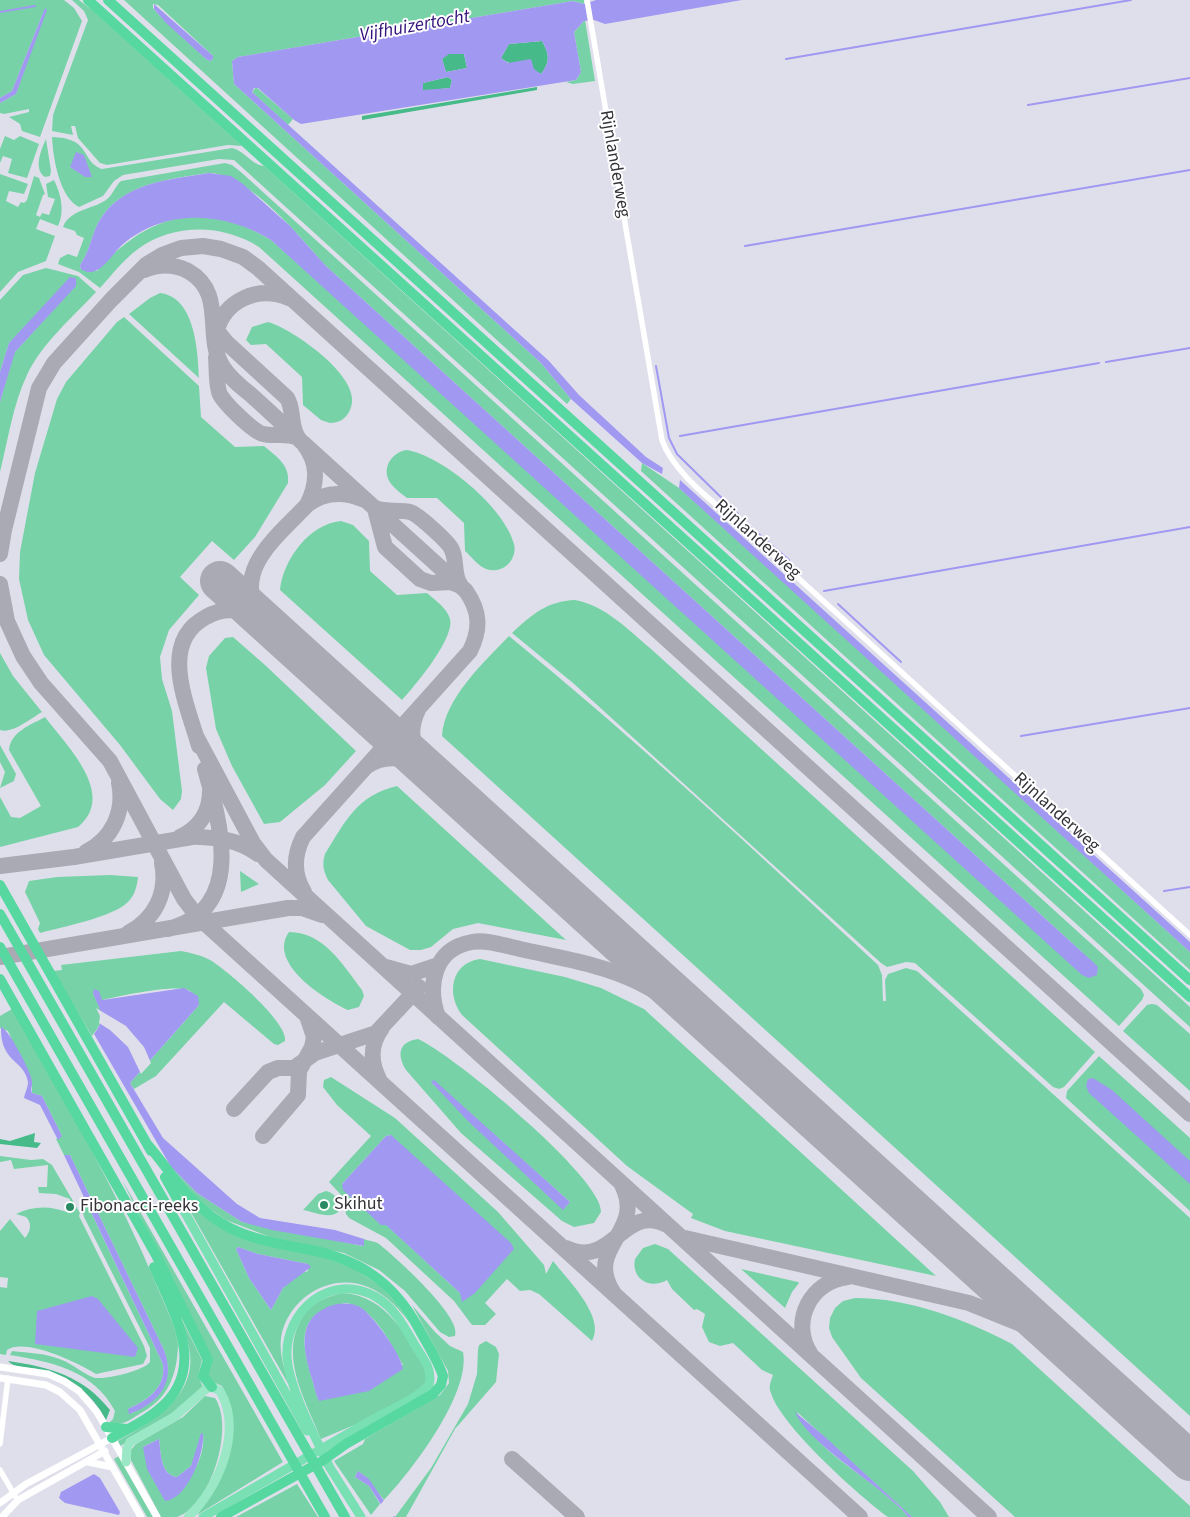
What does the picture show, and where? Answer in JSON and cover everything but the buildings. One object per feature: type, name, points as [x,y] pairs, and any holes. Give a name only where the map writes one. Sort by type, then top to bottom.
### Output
[{"type":"highway","points":[[88,0],[264,156],[1190,997]]},
{"type":"highway","points":[[108,0],[1190,980]]},
{"type":"highway","points":[[0,885],[330,1468],[361,1517]]},
{"type":"highway","points":[[0,914],[345,1517]]},
{"type":"highway","points":[[0,947],[325,1517]]},
{"type":"highway","points":[[0,979],[156,1255],[208,1360],[203,1376],[212,1387]]},
{"type":"highway","points":[[148,1145],[184,1192],[200,1208],[219,1221],[246,1235],[265,1241],[320,1252],[348,1260],[370,1271],[384,1282],[407,1308],[442,1372],[441,1385],[433,1394],[335,1446]]},
{"type":"highway","points":[[112,1438],[158,1411],[174,1393],[180,1380],[185,1353],[185,1344],[179,1326],[132,1214]]},
{"type":"highway","points":[[221,1517],[282,1478],[335,1446],[425,1390],[431,1378],[427,1366],[395,1313],[376,1297],[353,1289],[332,1291],[312,1300],[297,1315],[287,1342],[291,1376],[330,1468]]},
{"type":"highway","points":[[106,1427],[128,1429]]},
{"type":"highway","points":[[203,1517],[282,1478]]},
{"type":"main road","points":[[126,1462],[126,1448],[130,1442],[174,1417],[202,1392],[212,1387],[220,1391],[225,1403],[228,1430],[227,1445],[219,1475],[211,1490],[188,1517]]},
{"type":"street","name":"Rijnlanderweg","points":[[587,1],[661,431],[667,452],[677,467],[1190,934]]},
{"type":"street","points":[[0,1367],[48,1374],[64,1380],[90,1401],[157,1517]]},
{"type":"street","points":[[0,1444],[4,1378],[46,1385],[60,1392],[80,1410],[141,1517]]},
{"type":"street","points":[[88,1450],[94,1432]]},
{"type":"street","points":[[0,1503],[12,1492],[112,1438]]},
{"type":"street","points":[[2,1517],[18,1500],[105,1451],[112,1438]]},
{"type":"street","points":[[88,1462],[112,1467]]},
{"type":"street","points":[[0,1470],[18,1500]]},
{"type":"green space","points":[[0,0],[64,0],[74,8],[82,21],[40,137],[22,131],[20,124],[9,117],[29,112],[29,109],[4,114],[0,113],[0,103],[16,94],[45,8],[12,91],[0,98]]},
{"type":"green space","points":[[72,0],[79,0],[93,11],[242,146],[228,145],[107,165],[100,163],[78,138],[75,126],[71,126],[73,135],[52,131],[53,115],[88,20],[84,11]]},
{"type":"green space","points":[[124,0],[584,0],[584,4],[573,1],[238,57],[232,61],[234,84],[541,363],[571,399],[567,404]],"holes":[[[153,4],[158,5],[213,56],[213,59],[210,61],[206,59],[166,22],[153,8]]]},
{"type":"green space","points":[[585,20],[595,81],[573,84],[566,82],[576,80],[581,72],[574,32]]},
{"type":"green space","points":[[542,41],[548,61],[541,74],[510,64],[501,58],[509,44]]},
{"type":"green space","points":[[449,53],[464,54],[467,68],[446,72],[442,59]]},
{"type":"green space","points":[[448,77],[452,80],[450,88],[423,91],[423,83]]},
{"type":"green space","points":[[256,87],[293,119],[288,125],[252,92]]},
{"type":"green space","points":[[537,87],[537,90],[362,120],[362,116]]},
{"type":"green space","points":[[5,136],[14,140],[20,136],[39,144],[27,178],[8,173],[12,159],[3,156],[0,163],[0,149]]},
{"type":"green space","points":[[52,137],[74,141],[80,145],[95,165],[102,169],[232,148],[264,166],[1190,1007],[1190,1027],[234,160],[219,159],[123,175],[114,181],[103,196],[79,207],[66,195],[62,186],[58,176]],"holes":[[[84,155],[88,177],[70,167]]]},
{"type":"green space","points":[[46,139],[51,171],[50,176],[45,177],[39,169],[39,159]]},
{"type":"green space","points":[[225,163],[232,165],[242,173],[1141,989],[1144,995],[1142,1000],[1119,1026],[259,247],[245,239],[214,231],[182,231],[167,234],[133,253],[100,288],[79,272],[58,264],[60,258],[68,254],[77,257],[84,238],[77,235],[75,231],[63,227],[66,221],[76,213],[106,200],[121,181]],"holes":[[[209,173],[224,176],[257,195],[273,209],[326,266],[1093,962],[271,240],[246,227],[223,219],[200,216],[178,218],[157,225],[136,236],[116,251],[97,271],[81,269],[80,265],[86,255],[98,223],[107,210],[119,199],[132,191],[162,181]]]},
{"type":"green space","points":[[0,174],[28,184],[24,194],[9,191],[6,201],[18,207],[21,202],[24,203],[27,200],[34,176],[39,178],[45,194],[36,215],[40,217],[42,213],[49,215],[55,199],[48,197],[46,184],[54,180],[59,191],[62,209],[58,226],[40,219],[36,229],[55,236],[46,261],[18,272],[0,292]]},
{"type":"green space","points":[[46,268],[78,276],[96,292],[49,341],[33,363],[22,386],[14,410],[0,472],[0,402],[14,353],[75,286],[76,279],[9,343],[0,372],[0,300],[23,275]]},
{"type":"green space","points":[[160,293],[172,297],[181,304],[187,315],[195,340],[199,378],[129,314]]},
{"type":"green space","points":[[124,317],[199,386],[201,417],[235,447],[264,446],[282,462],[288,477],[288,483],[255,537],[234,560],[212,541],[180,577],[199,595],[169,630],[160,657],[162,679],[172,711],[182,791],[181,799],[173,810],[160,799],[120,745],[44,655],[28,620],[19,579],[20,552],[35,473],[57,399],[66,382],[117,322]]},
{"type":"green space","points":[[268,322],[310,345],[339,372],[348,386],[352,400],[349,412],[344,419],[333,423],[321,420],[303,405],[302,377],[266,344],[251,345],[246,340],[252,327]]},
{"type":"green space","points":[[406,450],[421,454],[454,472],[485,500],[508,530],[514,544],[514,556],[508,565],[498,570],[486,569],[480,566],[465,551],[464,523],[437,498],[407,498],[394,487],[388,480],[388,463],[395,455]]},
{"type":"green space","points":[[642,463],[679,488],[755,555],[1190,952],[1190,970],[641,471]]},
{"type":"green space","points":[[341,521],[353,525],[369,541],[370,571],[397,595],[427,593],[444,608],[450,619],[450,627],[446,638],[433,661],[402,700],[280,590],[286,567],[300,545],[318,529]]},
{"type":"green space","points":[[575,600],[597,607],[650,648],[1095,1052],[1064,1087],[1059,1089],[1053,1087],[915,963],[906,962],[887,967],[881,963],[573,683],[512,633],[526,620],[548,606]]},
{"type":"green space","points":[[509,636],[650,756],[878,965],[882,975],[883,1001],[886,1001],[885,980],[888,974],[906,968],[917,971],[1190,1218],[1190,1416],[442,736],[444,722],[457,695],[477,669]]},
{"type":"green space","points":[[233,637],[356,751],[325,785],[280,822],[264,824],[232,766],[216,729],[206,668],[209,656],[225,638]]},
{"type":"green space","points":[[0,653],[13,676],[42,712],[22,725],[5,731],[0,730]]},
{"type":"green space","points":[[45,717],[75,756],[91,786],[93,800],[89,814],[78,827],[0,847],[0,797],[11,817],[20,818],[41,806],[9,750],[11,743],[18,733]]},
{"type":"green space","points":[[0,745],[16,774],[14,781],[0,788],[5,772],[0,762]]},
{"type":"green space","points":[[397,786],[566,940],[478,923],[453,929],[431,947],[421,950],[410,950],[366,926],[328,880],[325,873],[324,858],[346,821],[362,803],[383,790]]},
{"type":"green space","points":[[240,871],[259,884],[241,892]]},
{"type":"green space","points":[[110,875],[138,877],[135,890],[128,902],[99,917],[40,933],[38,929],[40,923],[25,892],[29,881],[57,877]]},
{"type":"green space","points":[[289,932],[301,933],[312,938],[332,952],[362,990],[364,996],[359,1007],[348,1010],[326,998],[301,979],[286,956],[284,944]]},
{"type":"green space","points":[[181,951],[200,955],[210,960],[242,985],[268,1010],[284,1033],[285,1041],[278,1045],[274,1044],[224,1002],[156,1076],[134,1089],[130,1083],[199,1005],[194,995],[185,989],[162,989],[102,1000],[94,992],[102,1015],[100,1024],[92,1036],[53,971],[62,970],[61,965]]},
{"type":"green space","points":[[480,959],[565,977],[601,988],[644,1009],[936,1276],[725,1231],[691,1218],[693,1214],[627,1166],[462,1015],[454,998],[454,981],[457,973],[463,966]]},
{"type":"green space","points":[[1147,1005],[1157,1005],[1190,1034],[1190,1091],[1123,1031]]},
{"type":"green space","points":[[12,1009],[126,1217],[176,1333],[178,1346],[176,1365],[166,1391],[154,1404],[124,1423],[108,1424],[113,1419],[115,1411],[106,1397],[83,1377],[56,1365],[10,1355],[12,1351],[50,1356],[96,1378],[125,1374],[150,1362],[150,1348],[84,1217],[82,1209],[88,1206],[163,1364],[163,1373],[158,1387],[142,1402],[128,1409],[132,1413],[150,1402],[163,1388],[168,1371],[164,1350],[70,1155],[64,1155],[56,1139],[62,1136],[42,1096],[32,1093],[32,1084],[8,1031],[0,1028],[0,1016]]},
{"type":"green space","points":[[418,1039],[436,1049],[491,1091],[553,1146],[595,1195],[601,1212],[594,1223],[574,1227],[562,1221],[461,1133],[406,1070],[401,1059],[401,1050],[406,1043]],"holes":[[[434,1081],[570,1202],[563,1209],[432,1083]]]},
{"type":"green space","points":[[1099,1056],[1190,1138],[1190,1211],[1066,1098],[1067,1091]]},
{"type":"green space","points":[[331,1077],[395,1118],[498,1212],[544,1265],[546,1274],[553,1261],[576,1288],[590,1310],[595,1331],[592,1341],[539,1294],[530,1290],[520,1291],[507,1279],[485,1303],[496,1314],[485,1325],[472,1325],[454,1301],[386,1238],[349,1218],[346,1214],[344,1198],[329,1182],[371,1136],[337,1105],[323,1087],[324,1080]],"holes":[[[391,1135],[475,1293],[460,1293],[342,1184],[386,1136]]]},
{"type":"green space","points":[[35,1133],[34,1142],[41,1143],[37,1148],[0,1144],[0,1139],[10,1141]]},
{"type":"green space","points":[[0,1156],[31,1160],[43,1159],[52,1165],[80,1213],[79,1216],[144,1346],[147,1356],[143,1364],[96,1374],[65,1358],[39,1349],[15,1347],[7,1350],[6,1355],[0,1354],[0,1287],[7,1288],[8,1278],[0,1277],[0,1231],[10,1219],[25,1238],[29,1233],[30,1224],[26,1217],[16,1214],[43,1207],[70,1213],[70,1199],[56,1194],[39,1193],[38,1187],[47,1187],[48,1165],[14,1169],[11,1160],[0,1162]]},
{"type":"green space","points":[[171,1167],[197,1193],[242,1222],[363,1246],[364,1239],[377,1243],[426,1287],[449,1315],[455,1327],[455,1336],[449,1337],[440,1332],[405,1291],[379,1270],[344,1253],[270,1237],[226,1220],[200,1202]]},
{"type":"green space","points":[[122,1180],[283,1462],[197,1515],[218,1483],[226,1463],[228,1436],[224,1393],[222,1386],[211,1381],[208,1375],[212,1364]]},
{"type":"green space","points":[[326,1191],[337,1198],[340,1204],[339,1211],[336,1214],[317,1214],[303,1210],[318,1194]]},
{"type":"green space","points":[[180,1193],[210,1218],[353,1268],[379,1285],[396,1303],[411,1324],[386,1298],[368,1287],[354,1283],[339,1283],[325,1286],[312,1292],[292,1311],[285,1324],[281,1338],[284,1369],[290,1387]],"holes":[[[238,1247],[258,1254],[308,1264],[308,1271],[299,1274],[283,1288],[271,1310],[249,1278],[236,1249]]]},
{"type":"green space","points":[[655,1244],[668,1249],[913,1471],[940,1502],[949,1517],[912,1517],[797,1412],[815,1438],[902,1509],[908,1517],[888,1517],[859,1494],[822,1460],[777,1407],[770,1388],[773,1375],[762,1370],[733,1343],[720,1346],[709,1342],[702,1327],[705,1314],[697,1309],[694,1310],[672,1289],[667,1280],[654,1284],[643,1281],[639,1277],[636,1272],[635,1259],[643,1248]]},
{"type":"green space","points":[[741,1269],[799,1283],[792,1292],[785,1308]]},
{"type":"green space","points":[[343,1293],[359,1296],[372,1302],[394,1320],[428,1371],[428,1381],[392,1407],[321,1439],[297,1377],[293,1345],[296,1330],[308,1310],[321,1300]],"holes":[[[346,1303],[356,1306],[373,1318],[403,1365],[318,1399],[306,1353],[305,1339],[307,1327],[314,1316],[327,1308]]]},
{"type":"green space","points":[[855,1298],[876,1299],[916,1306],[956,1318],[1012,1344],[1190,1506],[1190,1517],[1015,1517],[861,1378],[832,1337],[829,1328],[830,1318],[835,1308],[843,1301]]},
{"type":"green space","points":[[173,1302],[202,1360],[198,1376],[204,1389],[170,1417],[120,1446],[118,1441],[143,1426],[168,1407],[178,1396],[185,1384],[190,1370],[189,1347]]},
{"type":"green space","points":[[412,1305],[450,1346],[463,1352],[463,1369],[458,1388],[437,1430],[409,1470],[384,1500],[366,1477],[358,1471],[355,1477],[369,1486],[380,1504],[371,1515],[334,1461],[363,1444],[365,1439],[440,1395],[449,1383],[448,1371]]},
{"type":"green space","points":[[486,1341],[496,1347],[499,1354],[496,1382],[455,1429],[406,1517],[395,1517],[431,1468],[468,1404],[477,1374],[479,1345]]},
{"type":"green space","points":[[8,1361],[52,1370],[77,1381],[100,1398],[110,1410],[106,1420],[93,1401],[78,1386],[48,1372],[17,1366]]},
{"type":"green space","points":[[205,1396],[215,1398],[221,1411],[221,1445],[209,1482],[200,1498],[189,1510],[177,1517],[161,1517],[131,1460],[131,1450],[136,1444],[183,1417]],"holes":[[[203,1434],[198,1464],[182,1490],[143,1447],[159,1439],[164,1468],[171,1475],[177,1477],[191,1466]]]},
{"type":"green space","points":[[119,1456],[153,1517],[147,1517],[114,1459]]},
{"type":"green space","points":[[297,1484],[318,1517],[236,1517]]},
{"type":"shaded area","points":[[596,0],[742,0],[605,24],[594,20],[584,21],[574,32],[581,72],[576,80],[301,124],[258,88],[254,88],[252,92],[549,361],[579,395],[646,457],[663,468],[662,474],[642,463],[571,399],[541,363],[234,84],[232,61],[238,57],[573,1],[584,4]],"holes":[[[542,41],[548,61],[541,74],[534,69],[531,59],[508,63],[501,58],[509,44]],[[449,54],[464,54],[467,68],[446,72],[442,59]],[[448,77],[452,80],[450,88],[423,90],[423,83]]]},
{"type":"shaded area","points":[[154,4],[213,56],[213,59],[210,61],[206,59],[166,23],[154,9]]},
{"type":"shaded area","points":[[45,8],[47,10],[16,94],[0,103],[0,98],[12,91]]},
{"type":"shaded area","points":[[76,152],[84,155],[92,177],[85,177],[70,167]]},
{"type":"shaded area","points":[[209,173],[231,176],[243,184],[290,226],[326,266],[1093,962],[1098,967],[1097,975],[1089,978],[1082,975],[271,240],[235,224],[215,219],[176,219],[157,224],[139,233],[122,245],[99,269],[87,272],[81,269],[80,265],[86,255],[98,223],[108,209],[119,199],[147,185]]},
{"type":"shaded area","points":[[70,277],[76,278],[76,286],[15,352],[0,402],[0,372],[9,343]]},
{"type":"shaded area","points":[[680,480],[1190,942],[1190,952],[679,488]]},
{"type":"shaded area","points":[[184,988],[198,996],[199,1005],[130,1083],[163,1138],[237,1204],[260,1218],[335,1230],[364,1239],[364,1246],[272,1230],[242,1222],[197,1193],[171,1167],[94,1034],[100,1023],[101,1014],[93,993],[94,989],[99,991],[102,1000]]},
{"type":"shaded area","points":[[1,1027],[9,1035],[24,1060],[31,1076],[32,1093],[42,1096],[62,1136],[58,1140],[40,1105],[24,1098],[28,1084],[26,1075],[4,1048]]},
{"type":"shaded area","points":[[1093,1078],[1112,1090],[1190,1161],[1190,1184],[1089,1093],[1086,1086],[1088,1079]]},
{"type":"shaded area","points":[[434,1080],[570,1202],[563,1210],[469,1122],[431,1082]]},
{"type":"shaded area","points":[[391,1135],[511,1243],[514,1249],[475,1293],[462,1302],[460,1293],[386,1225],[381,1225],[343,1190],[342,1184],[386,1136]]},
{"type":"shaded area","points":[[64,1155],[70,1155],[164,1350],[167,1361],[168,1372],[163,1390],[149,1404],[129,1414],[128,1409],[149,1397],[159,1386],[162,1380],[163,1364]]},
{"type":"shaded area","points":[[238,1247],[258,1254],[308,1264],[311,1267],[283,1288],[271,1310],[249,1278],[236,1249]]},
{"type":"shaded area","points":[[92,1296],[98,1299],[138,1348],[135,1357],[35,1344],[37,1311]]},
{"type":"shaded area","points":[[337,1304],[355,1305],[365,1311],[379,1326],[392,1345],[403,1369],[369,1391],[319,1401],[308,1364],[305,1342],[306,1332],[309,1323],[315,1315]]},
{"type":"shaded area","points":[[795,1412],[824,1436],[912,1517],[908,1517],[902,1509],[879,1489],[837,1458],[811,1434],[801,1423]]},
{"type":"shaded area","points":[[201,1433],[203,1434],[203,1442],[193,1474],[180,1493],[173,1499],[165,1501],[147,1469],[143,1447],[159,1439],[164,1468],[171,1475],[177,1477],[191,1466]]},
{"type":"shaded area","points":[[358,1471],[369,1479],[395,1517],[389,1517],[369,1486],[355,1477]]},
{"type":"shaded area","points":[[94,1474],[100,1478],[120,1512],[119,1515],[65,1503],[59,1498],[61,1492]]},
{"type":"pier","points":[[96,1008],[126,1026],[144,1047],[151,1063],[141,1074],[128,1047],[110,1030],[99,1023],[100,1016]]},
{"type":"pier","points":[[386,1498],[396,1514],[393,1517],[386,1517],[379,1506]]},
{"type":"waterway","points":[[786,59],[1131,0]]},
{"type":"waterway","points":[[0,12],[35,6]]},
{"type":"waterway","points":[[1028,105],[1190,78]]},
{"type":"waterway","points":[[745,246],[1190,170]]},
{"type":"waterway","points":[[1106,362],[1190,348]]},
{"type":"waterway","points":[[680,436],[1099,363]]},
{"type":"waterway","points":[[656,366],[669,438],[677,454],[738,514]]},
{"type":"waterway","points":[[747,524],[789,560]]},
{"type":"waterway","points":[[824,591],[1190,527]]},
{"type":"waterway","points":[[838,604],[901,662]]},
{"type":"waterway","points":[[1021,736],[1190,708]]},
{"type":"waterway","points":[[1164,891],[1190,887]]},
{"type":"taxiway","points":[[0,554],[4,530],[39,388],[54,363],[111,300],[147,264],[162,255],[181,248],[203,246],[221,249],[243,257],[258,268],[1190,1114]]},
{"type":"taxiway","points":[[144,270],[161,266],[172,266],[188,271],[200,280],[207,291],[211,303],[217,355],[223,367],[235,382],[303,443],[312,458],[315,481],[307,505]]},
{"type":"taxiway","points":[[216,333],[220,321],[226,312],[244,298],[266,293],[289,298]]},
{"type":"taxiway","points":[[214,327],[227,343],[287,398],[291,408],[294,429],[299,439]]},
{"type":"taxiway","points":[[216,357],[219,392],[225,402],[238,416],[263,434],[289,435],[298,438]]},
{"type":"taxiway","points":[[303,443],[466,591],[471,598],[477,620],[476,635],[470,651],[303,837],[296,858],[296,871],[304,892]]},
{"type":"taxiway","points":[[261,618],[253,601],[251,585],[254,570],[271,542],[307,505],[320,497],[340,494],[362,499]]},
{"type":"taxiway","points":[[375,508],[410,512],[432,528],[451,548],[458,581],[461,586]]},
{"type":"taxiway","points":[[375,509],[385,547],[420,579],[431,583],[451,582],[461,586]]},
{"type":"taxiway","points":[[0,584],[7,621],[23,656],[41,683],[110,761],[184,899],[197,916],[860,1517]]},
{"type":"taxiway","points":[[199,746],[183,694],[180,676],[179,659],[183,642],[191,628],[206,617],[220,611],[240,611],[261,618]]},
{"type":"taxiway","points":[[418,710],[413,726],[413,742],[419,757],[428,770]]},
{"type":"taxiway","points":[[196,736],[253,843],[266,860],[989,1517]]},
{"type":"taxiway","points":[[367,766],[382,759],[397,758],[412,762],[426,769]]},
{"type":"taxiway","points":[[168,929],[192,919],[209,903],[218,884],[221,862],[221,839],[205,769]]},
{"type":"taxiway","points":[[86,852],[103,840],[114,824],[120,804],[119,783]]},
{"type":"taxiway","points":[[180,837],[193,829],[202,819],[208,806],[210,791]]},
{"type":"taxiway","points":[[182,836],[230,841],[249,848],[258,854]]},
{"type":"taxiway","points":[[0,866],[74,857],[192,837]]},
{"type":"taxiway","points":[[128,933],[146,920],[157,904],[163,885],[162,863]]},
{"type":"taxiway","points":[[0,957],[288,908],[302,908],[322,915]]},
{"type":"taxiway","points":[[438,1017],[433,993],[436,971],[441,961],[449,952],[459,946],[484,941],[580,962],[624,976],[650,988],[673,1002],[727,1041]]},
{"type":"taxiway","points":[[386,967],[411,974],[438,965]]},
{"type":"taxiway","points":[[234,1109],[268,1072],[278,1068],[294,1068],[315,1053],[376,1033],[419,987]]},
{"type":"taxiway","points":[[263,1136],[298,1095],[299,1071],[312,1047],[314,1037],[307,1016]]},
{"type":"taxiway","points":[[379,1079],[374,1066],[373,1047],[382,1028]]},
{"type":"taxiway","points":[[613,1292],[606,1276],[606,1263],[609,1251],[627,1216],[627,1201],[622,1185]]},
{"type":"taxiway","points":[[566,1248],[582,1252],[595,1250],[639,1222],[652,1220],[667,1225]]},
{"type":"taxiway","points":[[685,1238],[969,1303],[1021,1324],[1080,1361]]},
{"type":"taxiway","points":[[810,1353],[804,1341],[802,1328],[803,1316],[808,1304],[814,1294],[824,1286],[835,1280],[848,1277]]},
{"type":"taxiway","points":[[512,1459],[577,1517]]},
{"type":"runway","points":[[220,581],[1190,1461]]},
{"type":"place","name":"Skihut","points":[[324,1205]]},
{"type":"place","name":"Fibonacci-reeks","points":[[70,1207]]},
{"type":"water label","name":"Vijfhuizertocht","points":[[415,27]]}]
